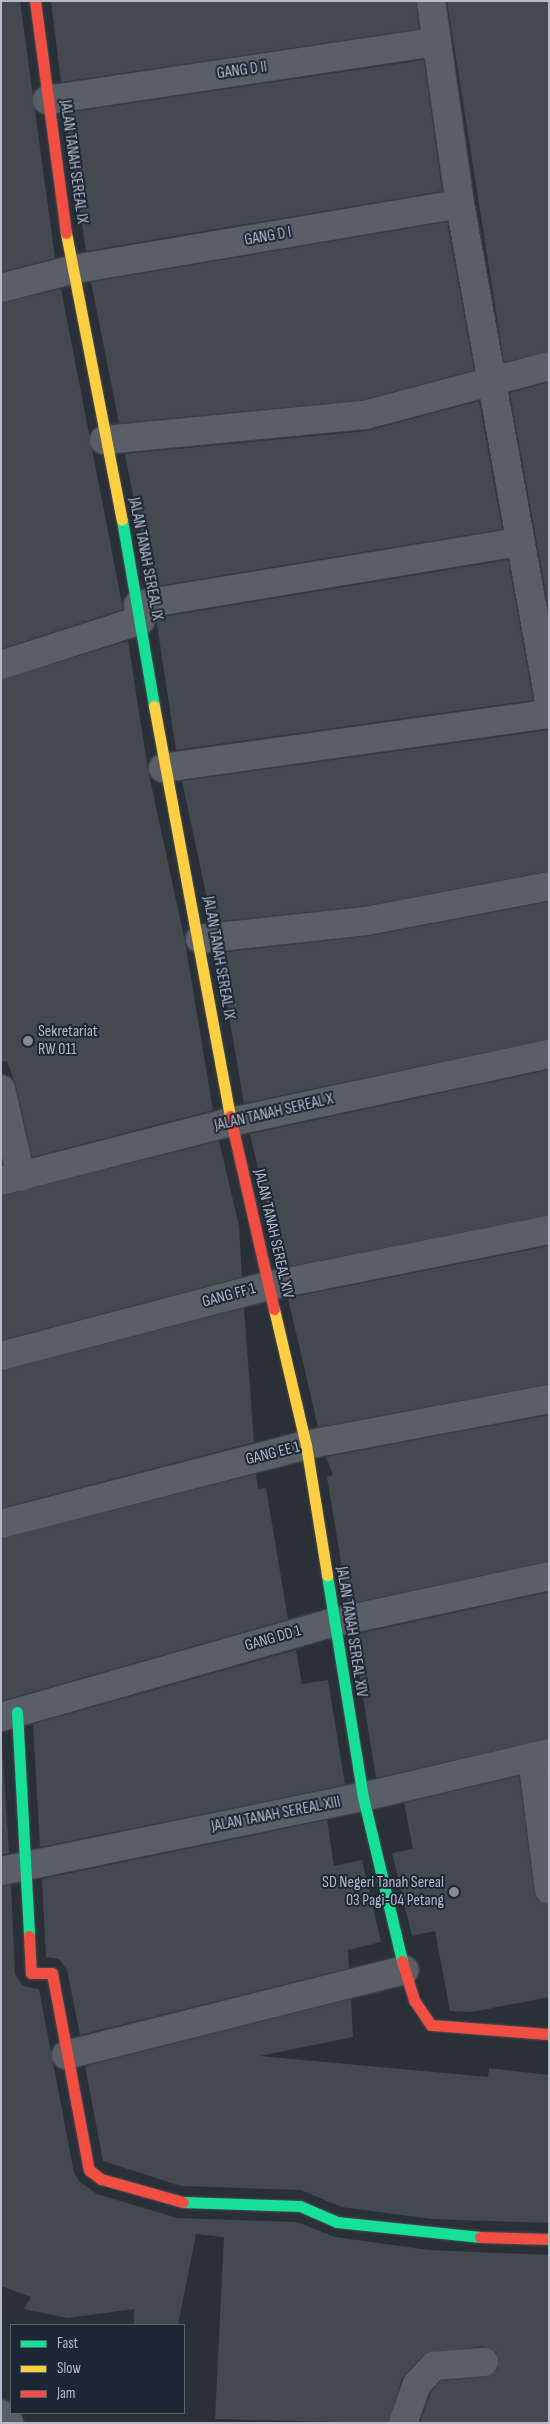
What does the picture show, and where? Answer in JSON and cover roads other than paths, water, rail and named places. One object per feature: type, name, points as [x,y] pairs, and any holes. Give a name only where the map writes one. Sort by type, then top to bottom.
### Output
[{"type":"street","name":"JALAN TANAH SEREAL IX","points":[[35,1],[47,100],[104,440],[139,612],[163,768],[200,939],[231,1122]]},
{"type":"street","points":[[431,1],[460,204],[490,382],[549,700]]},
{"type":"street","name":"GANG D II","points":[[47,100],[437,42]]},
{"type":"street","name":"GANG D I","points":[[1,288],[75,269],[460,204]]},
{"type":"street","points":[[104,440],[365,415],[549,366]]},
{"type":"street","points":[[1,665],[139,612],[520,542]]},
{"type":"street","points":[[163,768],[549,714]]},
{"type":"street","points":[[200,939],[366,921],[549,886]]},
{"type":"street","name":"JALAN TANAH SEREAL X","points":[[11,1179],[231,1122],[549,1054]]},
{"type":"street","points":[[1,1089],[11,1179]]},
{"type":"street","name":"JALAN TANAH SEREAL XIV","points":[[231,1122],[306,1446],[332,1623],[363,1797],[404,1970],[414,2000],[431,2025],[549,2034]]},
{"type":"street","name":"GANG FF 1","points":[[1,1356],[268,1286],[549,1230]]},
{"type":"street","name":"GANG EE 1","points":[[1,1524],[306,1446],[549,1399]]},
{"type":"street","name":"GANG DD 1","points":[[9,1714],[332,1623],[549,1576]]},
{"type":"street","points":[[9,1714],[27,1865],[31,1973],[52,1973],[89,2170],[101,2179],[178,2202],[300,2206],[337,2222],[431,2235],[549,2239]]},
{"type":"street","points":[[540,1755],[549,1890]]},
{"type":"street","name":"JALAN TANAH SEREAL XIII","points":[[1,1871],[363,1797],[540,1755]]},
{"type":"street","points":[[66,2055],[404,1970]]},
{"type":"street","points":[[403,2423],[417,2384],[434,2366],[484,2362]]},
{"type":"street","points":[[1,2414],[9,2423]]},
{"type":"place","name":"Sekretariat RW 011","points":[[28,1041]]},
{"type":"place","name":"SD Negeri Tanah Sereal 03 Pagi-04 Petang","points":[[454,1892]]}]
